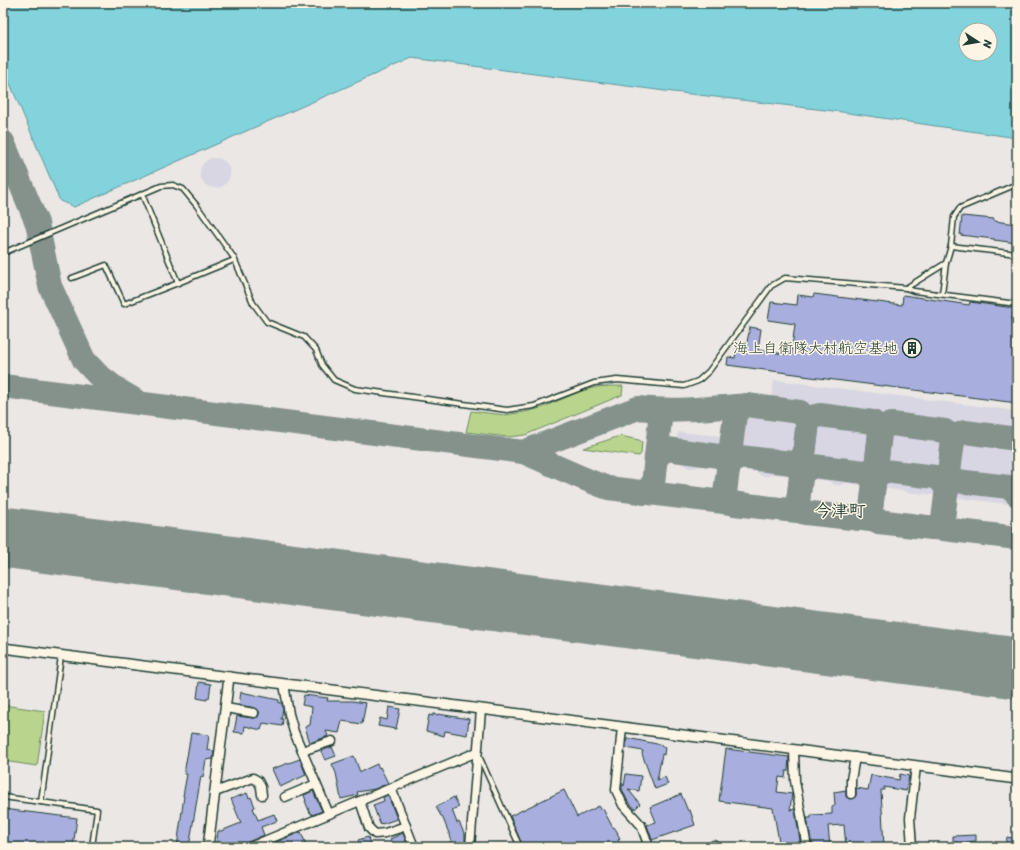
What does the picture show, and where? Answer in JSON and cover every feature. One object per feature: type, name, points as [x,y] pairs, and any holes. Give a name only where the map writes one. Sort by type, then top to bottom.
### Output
[{"type":"street","points":[[3,648],[1017,779]]},
{"type":"street","points":[[208,847],[229,677]]},
{"type":"street","points":[[284,684],[289,714],[294,732],[329,814]]},
{"type":"street","points":[[226,708],[254,712]]},
{"type":"street","points":[[470,847],[481,710]]},
{"type":"street","points":[[622,727],[616,790],[623,805],[641,824],[650,847]]},
{"type":"street","points":[[302,751],[332,741]]},
{"type":"street","points":[[794,750],[795,781],[807,847]]},
{"type":"street","points":[[250,847],[477,752]]},
{"type":"street","points":[[851,794],[851,780],[855,758]]},
{"type":"street","points":[[912,847],[910,818],[916,766]]},
{"type":"street","points":[[215,792],[253,778],[258,781],[261,787],[262,796]]},
{"type":"street","points":[[285,797],[316,784]]},
{"type":"street","points":[[391,788],[414,847]]},
{"type":"street","points":[[360,801],[369,828],[375,834],[384,833],[406,826]]},
{"type":"lane","points":[[942,294],[946,263],[951,246],[954,217],[960,208],[1017,184]]},
{"type":"lane","points":[[3,252],[161,186],[173,185],[183,189],[198,206],[234,260],[253,303],[267,322],[304,337],[316,350],[322,365],[334,380],[355,389],[507,410],[534,406],[594,382],[617,380],[684,386],[698,381],[709,371],[771,286],[786,278],[906,288],[914,291],[1017,304]]},
{"type":"lane","points":[[142,194],[178,283]]},
{"type":"lane","points":[[951,246],[1017,254]]},
{"type":"lane","points":[[72,278],[106,265],[124,304],[234,260]]},
{"type":"lane","points":[[906,288],[946,263]]},
{"type":"lane","points":[[41,802],[61,656]]},
{"type":"lane","points":[[477,752],[520,847]]},
{"type":"lane","points":[[3,797],[97,810],[92,847]]},
{"type":"shaded area","points":[[215,158],[226,162],[230,173],[226,184],[215,188],[204,184],[200,173],[204,162]]},
{"type":"shaded area","points":[[774,380],[1017,411],[1017,505],[908,493],[904,491],[846,483],[835,485],[829,481],[774,474],[762,476],[756,472],[703,465],[689,468],[681,463],[674,462],[678,432],[720,436],[726,396],[762,400],[772,396]]},
{"type":"green space","points":[[623,386],[622,395],[525,435],[508,437],[466,432],[471,411],[505,415],[525,412],[541,408],[581,391],[597,387]]},
{"type":"green space","points":[[620,436],[642,442],[641,454],[639,456],[583,448]]},
{"type":"green space","points":[[3,705],[45,711],[37,766],[3,761]]},
{"type":"water","points":[[3,3],[1017,3],[1017,138],[842,112],[665,91],[412,58],[74,207],[60,201],[3,67]]},
{"type":"building","points":[[962,216],[994,219],[994,221],[1017,224],[1017,243],[960,235]]},
{"type":"building","name":"海上自衛隊大村航空基地","points":[[814,294],[902,305],[903,295],[969,305],[970,302],[1014,308],[1012,319],[1017,319],[1017,403],[727,365],[728,357],[735,358],[737,346],[746,347],[750,327],[761,329],[758,350],[791,355],[795,324],[768,320],[771,302],[797,305],[798,295],[813,297]]},
{"type":"building","points":[[199,682],[211,684],[209,698],[207,698],[207,700],[197,698]]},
{"type":"building","points":[[241,692],[279,700],[279,703],[282,703],[283,709],[281,719],[283,719],[282,726],[263,723],[261,730],[245,726],[244,733],[234,732],[237,716],[253,718],[258,717],[259,714],[259,711],[255,708],[239,705]]},
{"type":"building","points":[[304,695],[328,698],[327,701],[352,701],[366,703],[362,724],[342,721],[339,733],[326,731],[328,736],[310,743],[305,727],[310,725],[312,707],[302,705]]},
{"type":"building","points":[[389,707],[400,709],[396,729],[378,726],[380,718],[387,720]]},
{"type":"building","points":[[433,714],[469,719],[467,735],[445,731],[444,736],[426,731],[429,715],[433,716]]},
{"type":"building","points":[[191,733],[209,735],[207,750],[214,751],[213,759],[206,760],[203,777],[201,776],[189,847],[177,847],[187,774],[184,774]]},
{"type":"building","points":[[627,738],[662,745],[662,747],[665,747],[664,755],[662,754],[657,780],[665,777],[668,784],[655,789],[642,754],[643,751],[626,748]]},
{"type":"building","points":[[332,747],[336,756],[325,760],[321,751]]},
{"type":"building","points":[[726,749],[789,757],[788,771],[786,771],[785,778],[779,777],[777,792],[792,794],[790,810],[795,809],[801,847],[780,847],[773,808],[719,801]]},
{"type":"building","points":[[354,756],[360,772],[377,764],[388,783],[375,789],[357,792],[358,795],[341,799],[336,773],[332,764]]},
{"type":"building","points":[[300,759],[306,775],[280,787],[272,769]]},
{"type":"building","points":[[626,774],[641,776],[639,791],[628,789],[640,804],[635,809],[627,800],[622,789],[622,783],[624,786]]},
{"type":"building","points":[[900,774],[909,776],[906,791],[884,787],[884,790],[881,790],[884,847],[846,847],[844,825],[828,826],[830,847],[812,847],[807,818],[811,818],[811,815],[832,814],[832,806],[835,805],[834,792],[846,790],[846,797],[851,799],[856,796],[856,788],[868,790],[871,775],[899,780]]},
{"type":"building","points":[[564,790],[577,817],[599,806],[602,810],[603,809],[613,828],[614,827],[618,833],[620,838],[618,840],[622,847],[577,847],[575,842],[565,847],[523,847],[510,816]]},
{"type":"building","points":[[313,791],[322,811],[312,815],[305,801],[304,795]]},
{"type":"building","points":[[247,793],[249,798],[251,797],[255,807],[253,808],[258,820],[274,814],[277,821],[261,827],[264,835],[240,847],[216,847],[218,831],[241,823],[231,799]]},
{"type":"building","points":[[681,794],[688,811],[690,810],[695,825],[652,840],[647,825],[656,822],[650,807]]},
{"type":"building","points":[[388,795],[397,819],[380,824],[373,805],[384,801],[383,797]]},
{"type":"building","points":[[454,797],[459,807],[452,810],[457,823],[459,822],[465,835],[465,847],[439,847],[452,841],[442,816],[436,807]]},
{"type":"building","points":[[3,809],[77,818],[73,847],[3,847]]},
{"type":"building","points":[[301,832],[307,847],[264,847]]},
{"type":"building","points":[[403,833],[408,847],[393,847],[390,839]]},
{"type":"building","points":[[976,835],[976,841],[968,842],[969,847],[958,847],[957,842],[953,843],[953,836]]},
{"type":"building","points":[[368,837],[371,847],[361,847],[358,840]]},
{"type":"building","points":[[1007,837],[1017,839],[1017,847],[1006,847]]},
{"type":"taxiway","points":[[3,142],[37,223],[50,286],[84,360],[97,374],[118,390],[135,400]]},
{"type":"taxiway","points":[[3,386],[523,452],[608,488],[1017,538]]},
{"type":"taxiway","points":[[747,405],[800,412],[808,422],[798,501],[795,506],[788,510],[734,504],[727,498],[725,493],[735,415],[740,408],[747,405]]},
{"type":"taxiway","points":[[523,452],[638,408],[679,410],[747,405]]},
{"type":"taxiway","points":[[644,493],[653,484],[660,420],[657,413],[651,409]]},
{"type":"taxiway","points":[[820,415],[873,422],[877,425],[880,433],[871,509],[868,515],[861,519],[805,513],[800,507],[798,501],[808,422],[812,417],[820,415]]},
{"type":"taxiway","points":[[892,424],[945,431],[949,434],[953,441],[943,519],[940,524],[932,528],[878,522],[872,516],[871,509],[880,433],[884,426],[892,424]]},
{"type":"taxiway","points":[[951,454],[955,438],[965,432],[1017,439]]},
{"type":"taxiway","points":[[656,459],[667,449],[719,456],[726,461],[729,467]]},
{"type":"taxiway","points":[[729,467],[732,462],[740,457],[792,463],[801,475],[813,466],[865,472],[874,481],[876,476],[884,471],[936,477],[943,483],[947,490]]},
{"type":"taxiway","points":[[947,490],[949,485],[957,481],[1009,487],[1016,492],[1017,495]]},
{"type":"runway","points":[[3,537],[1017,668]]},
{"type":"place","name":"海上自衛隊大村航空基地","points":[[912,348]]},
{"type":"district","name":"今津町","points":[[840,510]]}]
